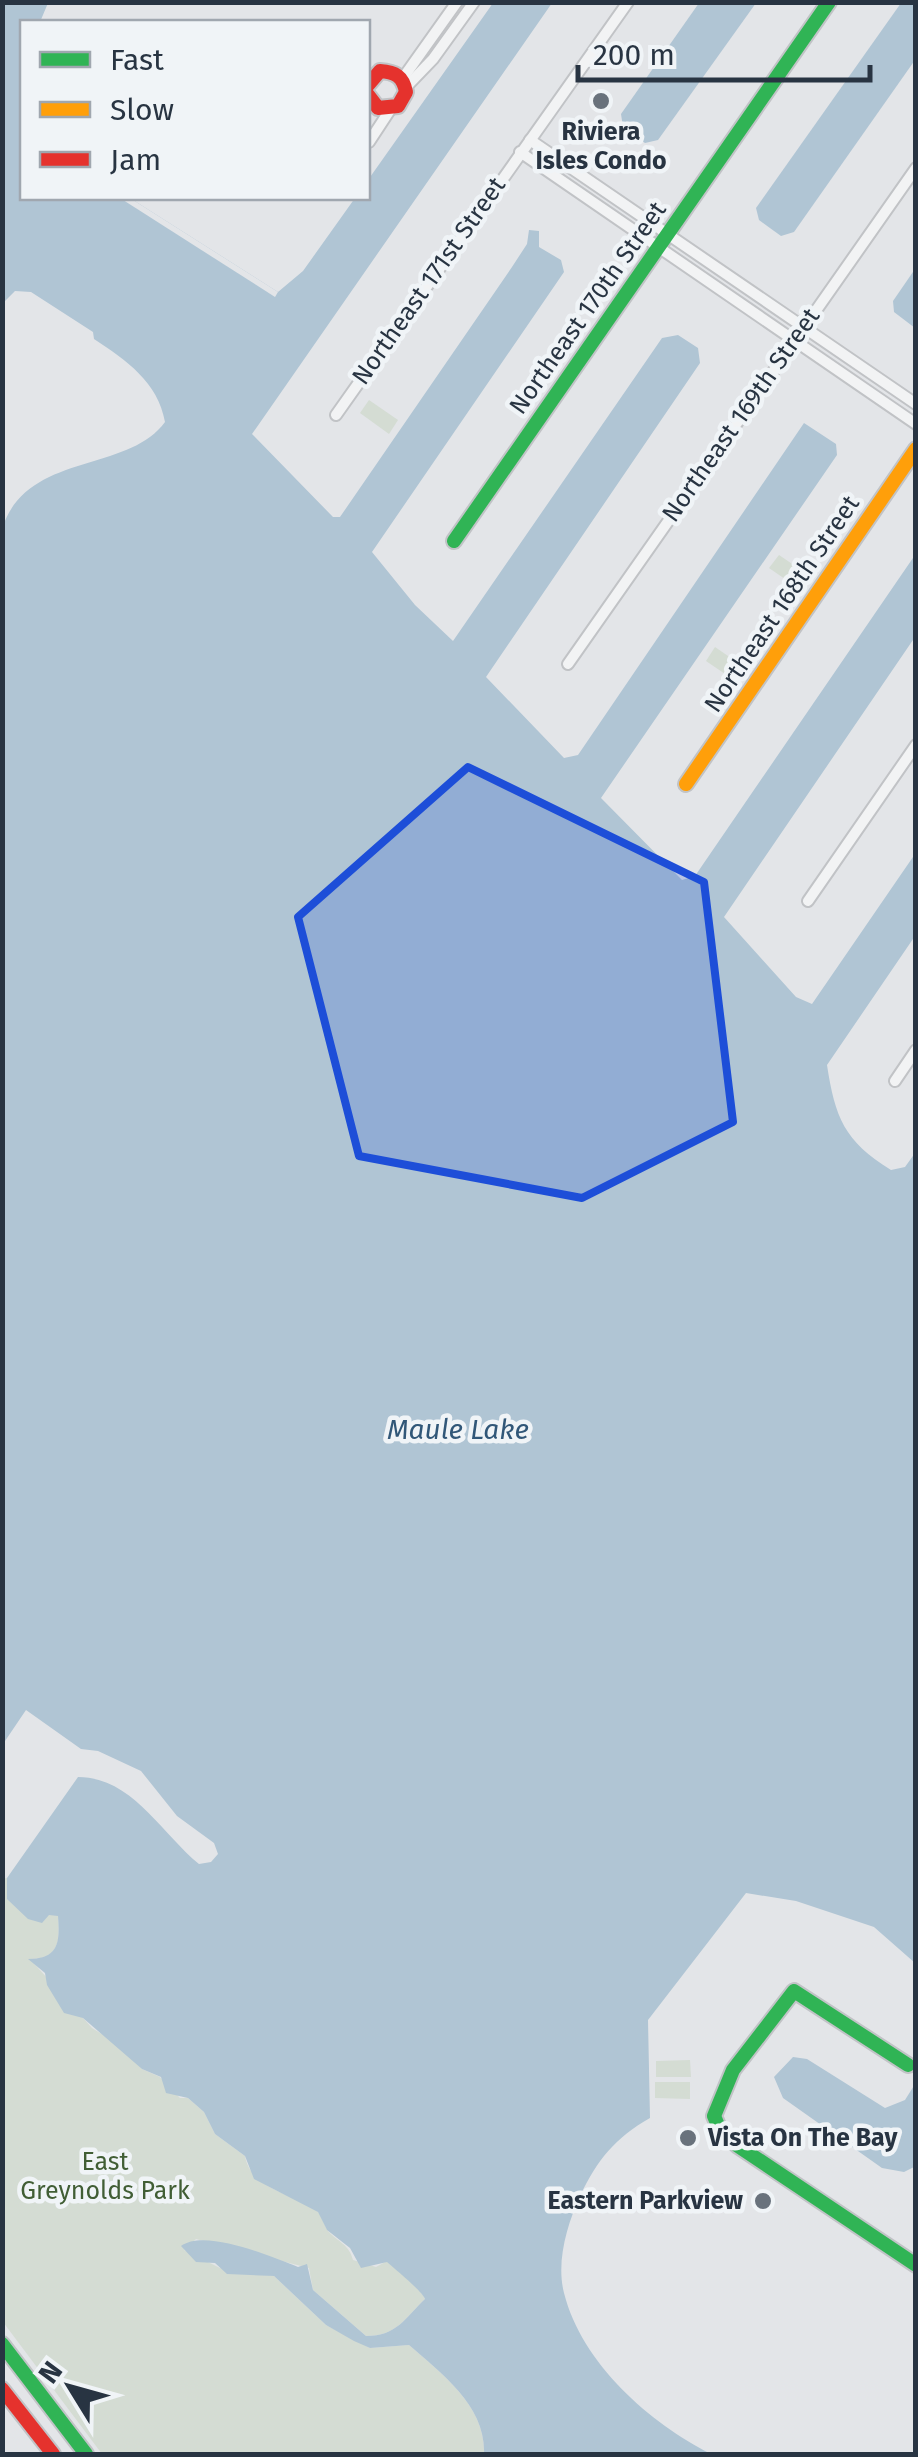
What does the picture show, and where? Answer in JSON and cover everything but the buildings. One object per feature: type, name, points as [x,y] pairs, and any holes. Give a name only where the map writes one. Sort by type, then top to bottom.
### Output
[{"type":"street","points":[[370,140],[390,110],[405,99],[405,82],[457,2]]},
{"type":"street","points":[[405,82],[433,59],[474,2]]},
{"type":"street","name":"Northeast 171st Street","points":[[336,415],[628,2]]},
{"type":"street","name":"Northeast 170th Street","points":[[454,541],[828,2]]},
{"type":"street","points":[[370,83],[387,70],[405,82]]},
{"type":"street","points":[[370,90],[378,108],[390,110]]},
{"type":"street","points":[[530,140],[916,404]]},
{"type":"street","points":[[520,152],[916,424]]},
{"type":"street","name":"Northeast 169th Street","points":[[568,664],[916,168]]},
{"type":"street","name":"Northeast 168th Street","points":[[686,784],[916,449]]},
{"type":"street","points":[[808,900],[916,745]]},
{"type":"street","points":[[896,1081],[916,1050]]},
{"type":"street","points":[[908,2064],[794,1991],[736,2067],[715,2104],[714,2116],[722,2133],[738,2146],[916,2265]]},
{"type":"street","points":[[2,2344],[86,2454]]},
{"type":"street","points":[[2,2388],[53,2454]]},
{"type":"highlighted area","points":[[468,767],[704,882],[733,1122],[582,1198],[359,1156],[298,917]]},
{"type":"green space","points":[[369,400],[398,420],[389,434],[360,413]]},
{"type":"green space","points":[[779,555],[807,574],[798,588],[769,568]]},
{"type":"green space","points":[[715,647],[744,667],[734,680],[706,661]]},
{"type":"green space","name":"East Greynolds Park","points":[[7,1878],[8,1899],[58,1915],[59,1932],[53,1952],[30,1959],[92,2028],[121,2046],[142,2069],[160,2077],[180,2098],[188,2098],[204,2112],[215,2134],[245,2156],[264,2184],[317,2211],[353,2260],[376,2267],[387,2261],[425,2299],[393,2329],[366,2336],[313,2290],[309,2268],[196,2239],[184,2250],[220,2268],[274,2276],[326,2325],[370,2348],[409,2345],[470,2406],[483,2437],[484,2454],[102,2454],[3,2322],[2,1879]]},
{"type":"green space","points":[[690,2060],[691,2077],[656,2077],[656,2061]]},
{"type":"green space","points":[[655,2082],[690,2082],[690,2099],[655,2098]]},
{"type":"water","name":"Maule Lake","points":[[3,3],[48,3],[41,20],[20,20],[20,200],[133,200],[278,292],[303,271],[354,200],[370,200],[370,177],[493,3],[552,3],[252,434],[333,517],[340,517],[512,267],[527,244],[529,230],[539,231],[539,247],[561,260],[564,272],[372,552],[415,605],[453,641],[662,338],[678,335],[698,348],[700,363],[486,677],[564,758],[578,755],[804,423],[836,444],[837,455],[601,798],[682,880],[695,876],[915,555],[915,637],[724,917],[796,997],[812,1004],[915,854],[915,936],[827,1065],[838,1113],[862,1149],[891,1170],[905,1167],[915,1153],[915,1963],[874,1927],[796,1901],[746,1893],[648,2020],[650,2118],[617,2142],[593,2171],[571,2219],[562,2256],[564,2293],[573,2319],[602,2367],[642,2408],[711,2454],[484,2454],[483,2437],[470,2406],[409,2345],[370,2348],[326,2325],[274,2276],[227,2274],[215,2263],[196,2262],[181,2246],[206,2240],[256,2251],[298,2267],[307,2264],[313,2290],[366,2336],[393,2329],[425,2299],[387,2262],[361,2268],[350,2248],[327,2230],[318,2212],[254,2179],[245,2156],[215,2134],[204,2112],[188,2098],[166,2093],[161,2077],[142,2069],[83,2018],[64,2013],[47,1985],[45,1973],[28,1959],[52,1952],[59,1934],[58,1916],[49,1915],[42,1923],[28,1919],[7,1899],[7,1878],[78,1777],[97,1779],[130,1796],[199,1864],[211,1862],[218,1854],[214,1843],[177,1816],[141,1771],[98,1751],[81,1749],[26,1710],[3,1744],[3,526],[16,502],[34,486],[56,474],[128,449],[165,422],[148,384],[129,364],[94,339],[93,332],[31,292],[15,291],[3,303]]},
{"type":"water","points":[[699,3],[756,3],[658,140],[645,143],[623,127],[621,114]]},
{"type":"water","points":[[901,3],[915,3],[915,60],[794,232],[781,236],[759,220],[756,208]]},
{"type":"water","points":[[915,269],[915,328],[894,312],[893,301]]},
{"type":"water","points":[[793,2057],[807,2059],[885,2108],[905,2100],[915,2084],[914,2167],[904,2172],[882,2168],[783,2098],[774,2077]]},
{"type":"pier","points":[[123,200],[133,200],[278,292],[275,297]]},
{"type":"traffic: fast","points":[[454,541],[829,2]]},
{"type":"traffic: fast","points":[[908,2065],[794,1991],[733,2070],[714,2116],[720,2130],[738,2146],[916,2265]]},
{"type":"traffic: fast","points":[[2,2344],[86,2454]]},
{"type":"traffic: slow","points":[[686,784],[916,449]]},
{"type":"traffic: jam","points":[[370,83],[380,71],[394,74],[406,92],[398,106],[378,108],[370,98]]},
{"type":"traffic: jam","points":[[2,2389],[53,2454]]},
{"type":"place","name":"Riviera Isles Condo","points":[[601,101]]},
{"type":"place","name":"Vista On The Bay","points":[[688,2138]]},
{"type":"place","name":"Eastern Parkview","points":[[763,2201]]}]
